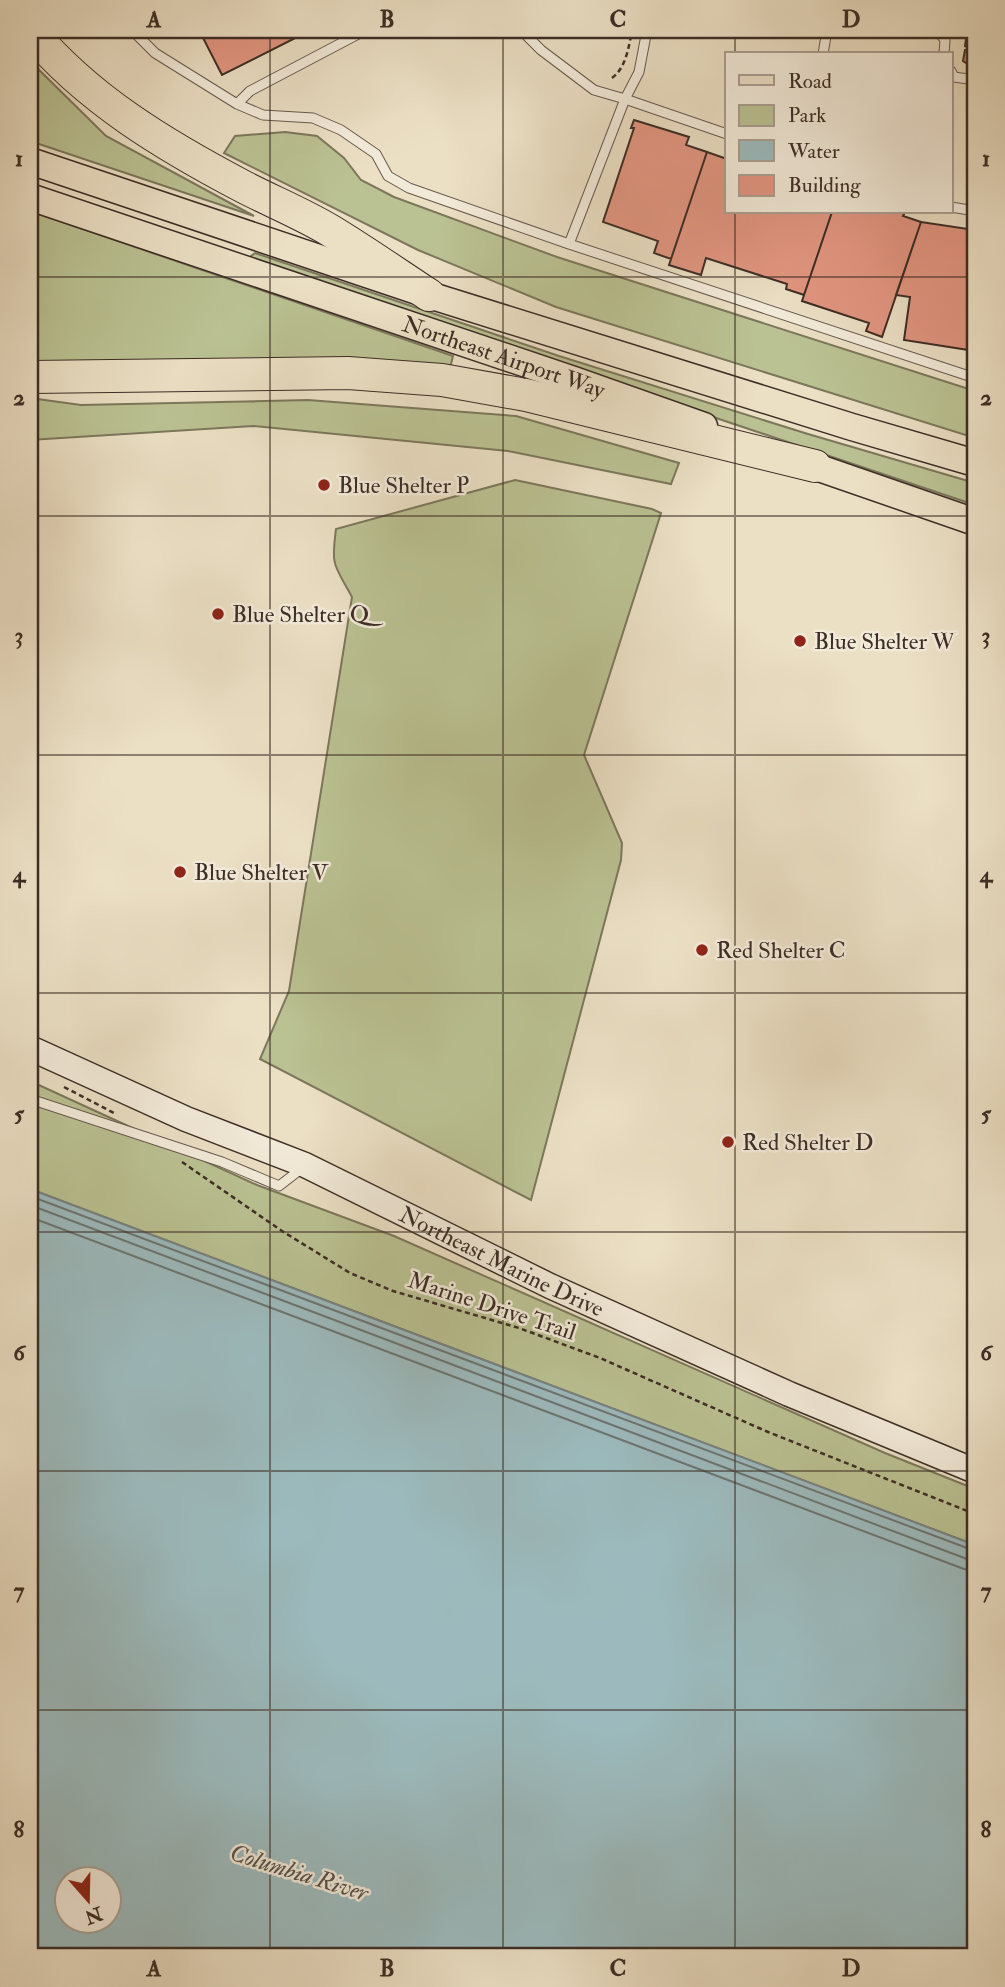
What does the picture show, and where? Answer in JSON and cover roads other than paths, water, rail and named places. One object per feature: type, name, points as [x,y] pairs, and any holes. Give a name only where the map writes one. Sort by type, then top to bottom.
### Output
[{"type":"highway","points":[[30,30],[61,63],[96,94],[160,141],[329,230],[429,295]]},
{"type":"highway","points":[[30,377],[348,373],[432,379],[526,395],[815,466]]},
{"type":"main road","name":"Northeast Airport Way","points":[[30,161],[429,295],[975,463]]},
{"type":"main road","name":"Northeast Airport Way","points":[[30,197],[574,380],[975,522]]},
{"type":"main road","name":"Northeast Marine Drive","points":[[30,1048],[186,1119],[305,1165],[550,1286],[789,1394],[975,1471]]},
{"type":"lane","points":[[132,30],[155,53],[237,104],[263,115],[313,118],[332,126],[376,153],[388,176],[409,188],[569,244],[975,378]]},
{"type":"lane","points":[[237,104],[250,90],[366,30]]},
{"type":"lane","points":[[521,30],[541,50],[594,90],[725,133]]},
{"type":"lane","points":[[569,244],[625,99],[639,72],[647,30]]},
{"type":"lane","points":[[822,52],[827,30]]},
{"type":"lane","points":[[933,30],[937,30],[945,40],[944,52]]},
{"type":"lane","points":[[953,75],[975,80]]},
{"type":"lane","points":[[953,207],[975,211]]},
{"type":"lane","points":[[30,1099],[222,1163],[279,1186],[305,1165]]},
{"type":"water","name":"Columbia River","points":[[30,1189],[975,1545],[975,1957],[30,1957]]},
{"type":"place","name":"Blue Shelter P","points":[[324,485]]},
{"type":"place","name":"Blue Shelter Q","points":[[218,614]]},
{"type":"place","name":"Blue Shelter W","points":[[800,641]]},
{"type":"place","name":"Blue Shelter V","points":[[180,872]]},
{"type":"place","name":"Red Shelter C","points":[[702,950]]},
{"type":"place","name":"Red Shelter D","points":[[728,1142]]}]
